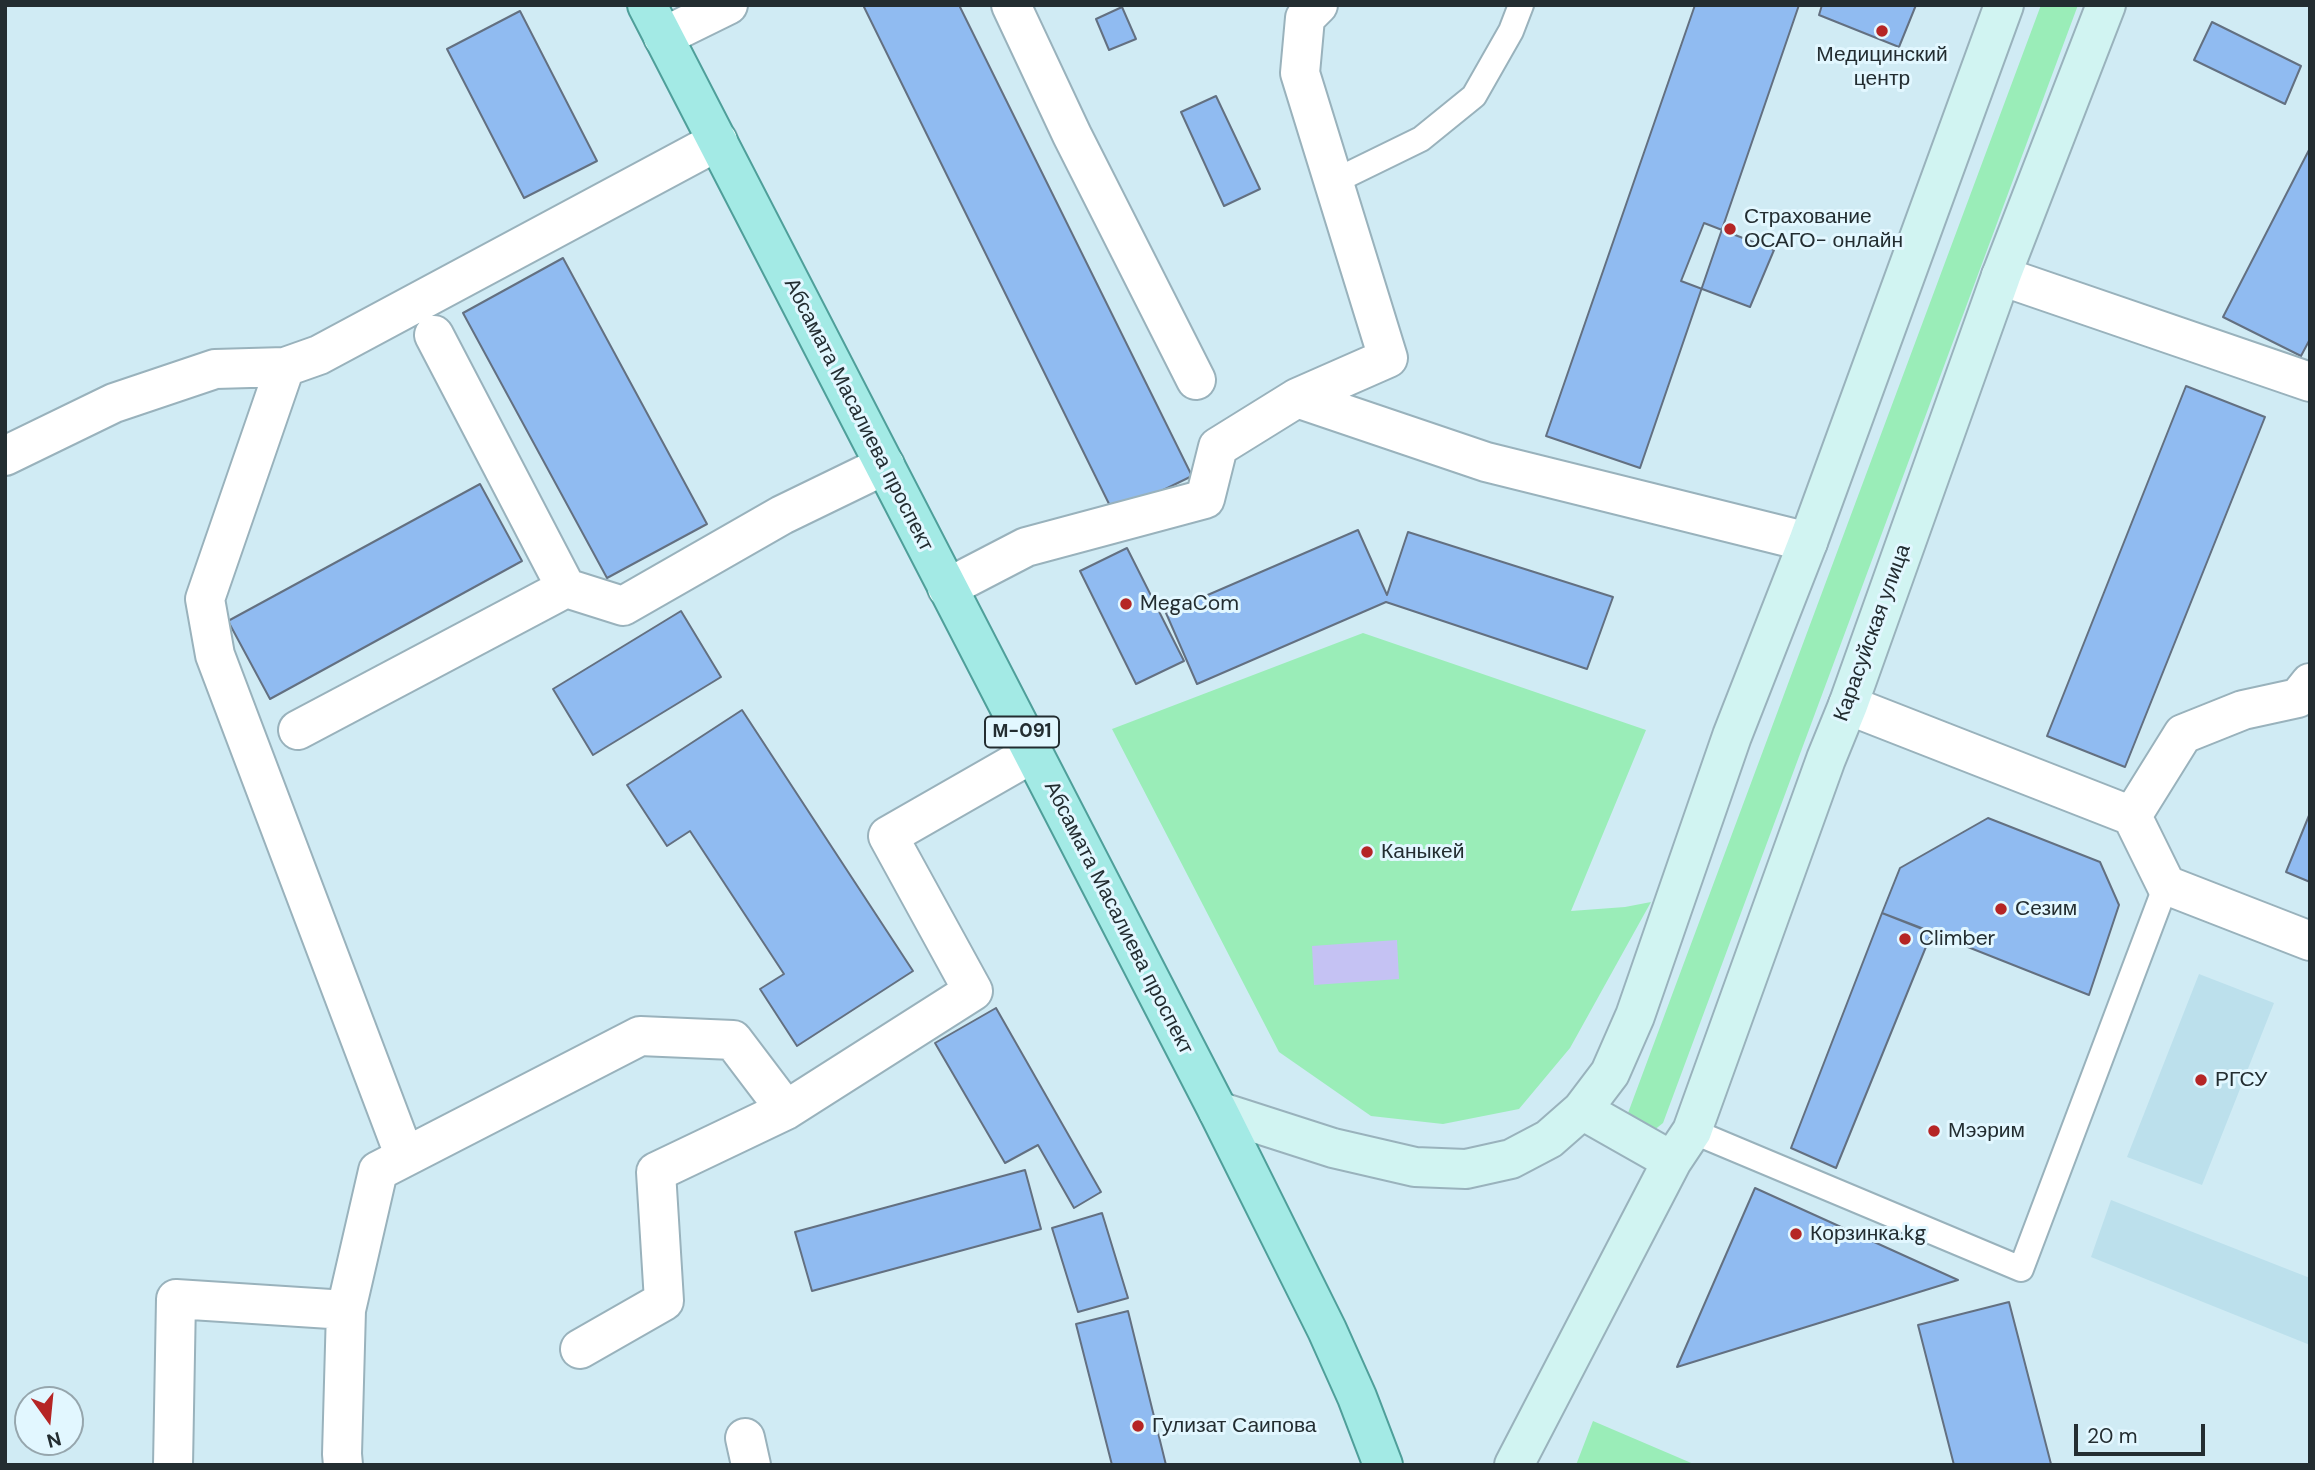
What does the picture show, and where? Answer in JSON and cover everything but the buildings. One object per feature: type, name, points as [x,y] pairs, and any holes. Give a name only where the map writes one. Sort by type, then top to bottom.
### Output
[{"type":"main road","points":[[1217,1111],[1333,1148],[1415,1167],[1466,1169],[1511,1159],[1549,1139],[1582,1110],[1610,1073],[1635,1016],[1732,736],[1808,542],[2004,5]]},
{"type":"main road","name":"Карасуйская улица","points":[[1514,1465],[1682,1146],[1848,705],[2001,276],[2106,5]]},
{"type":"main road","name":"Абсамата Масалиева проспект","points":[[655,21],[1327,1329],[1383,1465]]},
{"type":"main road","points":[[1582,1110],[1682,1146]]},
{"type":"street","points":[[655,21],[728,5]]},
{"type":"street","points":[[1011,5],[1072,135],[1196,380]]},
{"type":"street","points":[[947,588],[1026,547],[1205,499],[1218,447],[1297,398],[1388,358],[1300,73],[1305,18],[1318,5]]},
{"type":"street","points":[[5,456],[114,403],[215,369],[285,367],[320,355],[718,141]]},
{"type":"street","points":[[2001,276],[2310,382]]},
{"type":"street","points":[[434,335],[566,588],[623,606],[782,515],[885,465]]},
{"type":"street","points":[[285,367],[205,600],[215,655],[405,1157]]},
{"type":"street","points":[[1297,398],[1486,462],[1808,542]]},
{"type":"street","points":[[298,730],[566,588]]},
{"type":"street","points":[[2132,816],[2183,734],[2244,710],[2306,694]]},
{"type":"street","points":[[1848,705],[2132,816],[2166,885],[2310,941]]},
{"type":"street","points":[[580,1349],[664,1301],[656,1172],[786,1110],[973,991],[888,836],[1033,753]]},
{"type":"street","points":[[343,1465],[346,1310],[378,1171],[640,1036],[733,1040],[786,1110]]},
{"type":"street","points":[[173,1465],[176,1299],[346,1310]]},
{"type":"lane","points":[[1333,182],[1421,139],[1474,96],[1511,31],[1521,5]]},
{"type":"lane","points":[[1682,1146],[2021,1269],[2166,885]]},
{"type":"shaded area","name":"РГСУ","points":[[2199,974],[2274,1003],[2202,1185],[2127,1157]]},
{"type":"shaded area","points":[[2111,1200],[2310,1278],[2310,1345],[2091,1257]]},
{"type":"green space","points":[[2041,5],[2078,5],[1663,1123],[1653,1131],[1632,1123],[1628,1113]]},
{"type":"green space","points":[[1363,633],[1646,730],[1571,911],[1651,902],[1570,1048],[1519,1109],[1443,1124],[1371,1116],[1279,1052],[1112,729]]},
{"type":"green space","points":[[1593,1421],[1696,1465],[1576,1465]]},
{"type":"water","points":[[1397,940],[1399,979],[1314,985],[1312,946]]},
{"type":"place","name":"Медицинский центр","points":[[1882,31]]},
{"type":"place","name":"Страхование ОСАГО- онлайн","points":[[1730,229]]},
{"type":"place","name":"MegaCom","points":[[1126,604]]},
{"type":"place","name":"Каныкей","points":[[1367,852]]},
{"type":"place","name":"Сезим","points":[[2001,909]]},
{"type":"place","name":"Climber","points":[[1905,939]]},
{"type":"place","name":"РГСУ","points":[[2201,1080]]},
{"type":"place","name":"Мээрим","points":[[1934,1131]]},
{"type":"place","name":"Корзинка.kg","points":[[1796,1234]]},
{"type":"place","name":"Гулизат Саипова","points":[[1138,1426]]}]
